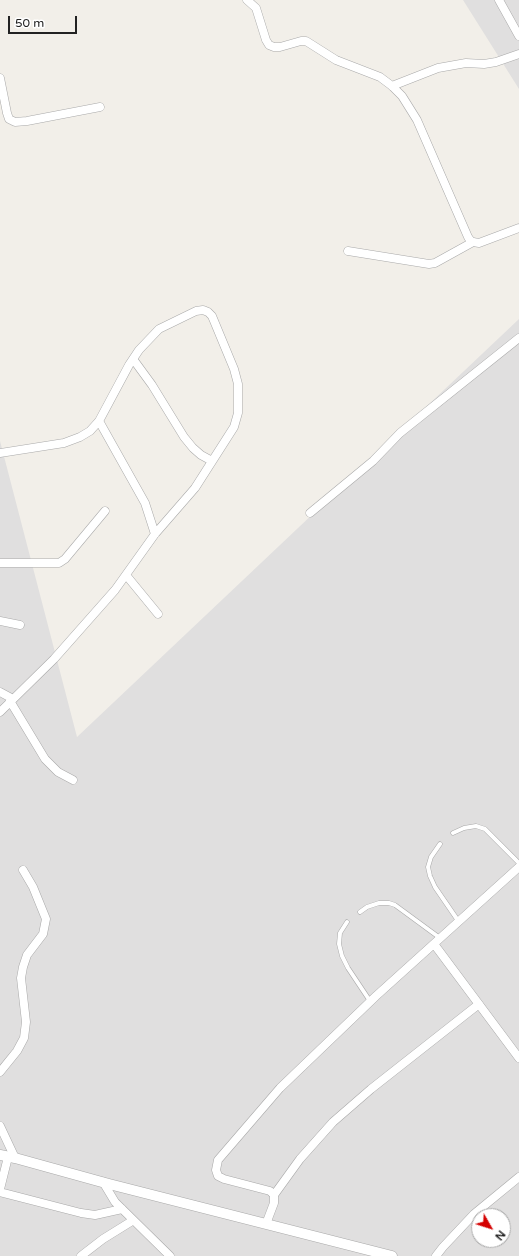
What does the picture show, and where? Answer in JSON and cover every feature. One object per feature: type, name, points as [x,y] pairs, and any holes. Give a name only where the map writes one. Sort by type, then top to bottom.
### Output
[{"type":"street","points":[[247,0],[256,8],[269,45],[280,47],[306,41],[336,60],[380,77],[402,96],[417,120],[468,237],[473,242],[479,243],[519,228]]},
{"type":"street","points":[[499,0],[519,36]]},
{"type":"street","points":[[392,86],[443,67],[496,62],[519,54]]},
{"type":"street","points":[[0,78],[9,119],[15,122],[100,107]]},
{"type":"street","points":[[348,251],[429,264],[435,263],[473,242]]},
{"type":"street","points":[[0,453],[64,443],[80,437],[90,431],[98,421],[139,350],[159,329],[196,311],[203,310],[212,316],[234,369],[238,384],[238,413],[234,427],[192,493],[155,534],[126,575],[54,658],[0,712]]},
{"type":"street","points":[[310,513],[373,461],[400,432],[519,338]]},
{"type":"street","points":[[133,359],[152,385],[184,437],[201,455],[212,461]]},
{"type":"street","points":[[98,421],[145,503],[155,534]]},
{"type":"street","points":[[0,562],[59,562],[65,559],[105,511]]},
{"type":"street","points":[[126,575],[158,614]]},
{"type":"street","points":[[0,621],[20,625]]},
{"type":"street","points":[[0,692],[11,700],[45,759],[58,772],[74,780]]},
{"type":"street","points":[[274,1195],[270,1191],[224,1179],[218,1176],[216,1170],[218,1160],[280,1088],[370,1001],[519,867]]},
{"type":"street","points":[[0,1072],[17,1051],[24,1038],[26,1022],[21,978],[23,966],[27,955],[43,934],[46,919],[33,887],[23,870]]},
{"type":"street","points":[[437,941],[479,1004],[519,1058]]},
{"type":"street","points":[[266,1224],[274,1203],[274,1195],[300,1159],[333,1122],[371,1089],[479,1004]]},
{"type":"street","points":[[0,1126],[7,1157],[0,1190],[81,1213],[94,1215],[122,1209]]},
{"type":"street","points":[[7,1157],[392,1256]]},
{"type":"street","points":[[436,1256],[474,1214],[519,1177]]},
{"type":"street","points":[[103,1182],[115,1202],[170,1256]]},
{"type":"street","points":[[81,1256],[103,1239],[132,1220]]},
{"type":"lane","points":[[453,833],[464,828],[476,826],[485,829],[519,863]]},
{"type":"lane","points":[[440,844],[431,857],[428,867],[430,876],[435,887],[459,922]]},
{"type":"lane","points":[[360,912],[367,907],[379,903],[389,902],[396,905],[437,941]]},
{"type":"lane","points":[[348,922],[340,933],[339,944],[342,956],[348,968],[370,1001]]},
{"type":"shaded area","points":[[463,0],[519,0],[519,89]]},
{"type":"shaded area","points":[[519,319],[519,1256],[0,1256],[0,441],[77,737]]}]
